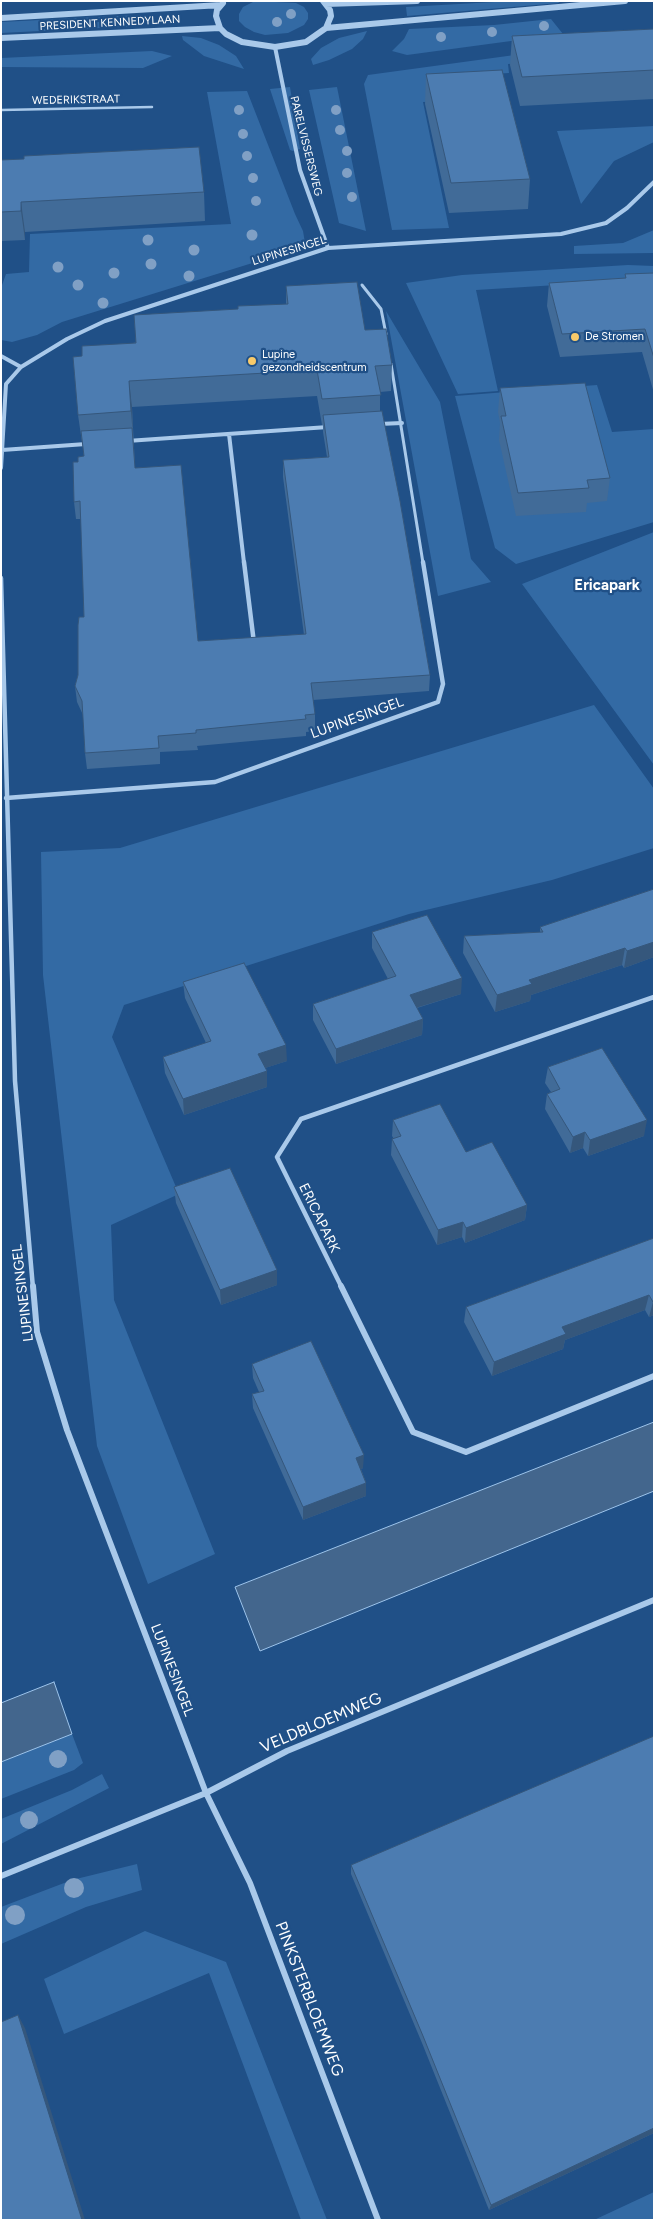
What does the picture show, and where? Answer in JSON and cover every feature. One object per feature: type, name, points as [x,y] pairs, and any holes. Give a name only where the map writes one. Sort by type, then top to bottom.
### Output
[{"type":"street","points":[[326,28],[331,16],[324,3],[417,1]]},
{"type":"street","points":[[223,3],[216,16],[220,28],[242,42],[275,47],[306,42],[326,28],[625,1]]},
{"type":"street","name":"PRESIDENT KENNEDYLAAN","points":[[1,18],[223,3]]},
{"type":"street","name":"PRESIDENT KENNEDYLAAN","points":[[1,38],[220,28]]},
{"type":"street","name":"PARELVISSERSWEG","points":[[275,47],[300,170],[328,248]]},
{"type":"street","name":"LUPINESINGEL","points":[[1,468],[6,384],[21,367],[67,339],[105,321],[328,248],[561,234],[606,223],[627,208],[654,182]]},
{"type":"street","points":[[362,285],[381,308],[387,337]]},
{"type":"street","points":[[1,356],[21,367]]},
{"type":"street","name":"LUPINESINGEL","points":[[6,798],[215,782],[438,702],[443,684],[390,356]]},
{"type":"street","points":[[374,425],[402,423]]},
{"type":"street","points":[[125,441],[335,427]]},
{"type":"street","points":[[229,434],[254,643]]},
{"type":"street","points":[[2,450],[87,444]]},
{"type":"street","name":"LUPINESINGEL","points":[[1,578],[6,798],[4,821],[15,1081],[38,1332],[67,1430],[206,1792]]},
{"type":"street","name":"ERICAPARK","points":[[654,997],[301,1119],[277,1157],[413,1432],[466,1452],[654,1376]]},
{"type":"street","name":"VELDBLOEMWEG","points":[[1,1876],[206,1792],[287,1751],[654,1600]]},
{"type":"street","name":"PINKSTERBLOEMWEG","points":[[206,1792],[250,1883],[378,2220]]},
{"type":"lane","name":"WEDERIKSTRAAT","points":[[1,110],[152,107]]},
{"type":"shaded area","points":[[255,1],[296,3],[304,7],[308,13],[308,19],[304,25],[288,33],[265,35],[254,32],[239,21],[239,14],[243,7]]},
{"type":"shaded area","points":[[512,1],[558,1],[559,3],[407,16],[406,7]]},
{"type":"shaded area","points":[[138,15],[140,26],[1,33],[1,22]]},
{"type":"shaded area","points":[[551,19],[563,34],[407,55],[392,51],[404,39],[409,29],[494,25]]},
{"type":"shaded area","points":[[367,31],[363,39],[352,49],[313,65],[311,59],[321,48],[339,38]]},
{"type":"shaded area","points":[[182,36],[201,38],[219,45],[236,56],[244,69],[204,56],[183,40]]},
{"type":"shaded area","points":[[654,36],[654,56],[508,64],[509,73],[476,75],[483,100],[423,102],[449,228],[392,230],[364,84],[368,75]]},
{"type":"shaded area","points":[[152,51],[172,56],[143,68],[1,67],[1,58]]},
{"type":"shaded area","points":[[290,87],[300,149],[293,151],[290,150],[270,89]]},
{"type":"shaded area","points":[[337,87],[366,231],[339,223],[309,90]]},
{"type":"shaded area","points":[[247,91],[303,231],[305,243],[288,252],[62,322],[37,335],[12,342],[1,340],[1,288],[6,274],[29,272],[30,234],[231,224],[207,92]]},
{"type":"shaded area","points":[[654,126],[654,142],[614,161],[581,204],[557,131]]},
{"type":"shaded area","points":[[654,230],[654,253],[574,254],[574,246],[623,243]]},
{"type":"shaded area","points":[[628,265],[654,266],[654,279],[476,290],[498,391],[458,394],[406,283],[462,275]]},
{"type":"shaded area","points":[[386,311],[440,402],[471,559],[491,582],[438,596]]},
{"type":"shaded area","points":[[597,385],[612,432],[654,429],[654,522],[516,564],[495,548],[455,396]]},
{"type":"shaded area","points":[[654,532],[654,765],[522,584]]},
{"type":"shaded area","points":[[594,705],[654,789],[654,848],[552,880],[409,914],[124,1005],[112,1037],[179,1194],[111,1225],[114,1300],[215,1554],[148,1584],[97,1446],[43,975],[41,852],[120,848]]},
{"type":"shaded area","points":[[654,1422],[654,1491],[260,1651],[235,1587]]},
{"type":"shaded area","points":[[54,1682],[72,1734],[1,1762],[1,1703]]},
{"type":"shaded area","points":[[72,1734],[83,1763],[74,1770],[1,1799],[1,1762]]},
{"type":"shaded area","points":[[102,1774],[109,1788],[1,1844],[1,1819],[72,1790]]},
{"type":"shaded area","points":[[137,1864],[142,1890],[86,1907],[1,1944],[1,1907],[72,1880]]},
{"type":"shaded area","points":[[145,1931],[226,1962],[327,2220],[301,2220],[209,1973],[64,2034],[44,1979]]},
{"type":"shaded area","points":[[654,2192],[654,2220],[594,2220]]},
{"type":"building","points":[[654,29],[654,70],[522,77],[512,36]]},
{"type":"building","points":[[502,70],[530,179],[451,183],[426,74]]},
{"type":"building","points":[[199,147],[204,192],[21,202],[21,211],[1,212],[1,160],[24,159],[24,156]]},
{"type":"building","points":[[654,273],[654,358],[645,329],[562,334],[549,283],[626,278],[625,274]]},
{"type":"building","points":[[357,282],[365,330],[386,329],[392,365],[375,366],[381,395],[322,399],[317,370],[129,381],[131,411],[78,415],[73,357],[82,356],[82,346],[136,343],[134,315],[238,309],[238,306],[288,304],[286,286]]},
{"type":"building","points":[[585,383],[610,478],[587,480],[589,488],[518,493],[501,416],[506,416],[500,388]]},
{"type":"building","points":[[382,411],[400,501],[430,675],[311,683],[315,714],[305,715],[306,719],[196,730],[196,733],[158,736],[159,748],[85,753],[82,701],[75,686],[78,675],[79,617],[84,617],[80,501],[74,502],[73,462],[78,462],[78,457],[84,456],[81,431],[132,428],[135,468],[181,465],[198,641],[306,634],[283,460],[329,457],[323,415]]},
{"type":"building","points":[[654,889],[654,942],[627,951],[625,948],[529,980],[532,984],[497,995],[464,936],[543,932],[540,927]]},
{"type":"building","points":[[427,915],[462,978],[410,995],[423,1019],[336,1049],[313,1004],[396,976],[372,932]]},
{"type":"building","points":[[244,963],[286,1045],[258,1054],[267,1071],[183,1099],[163,1057],[211,1041],[183,982]]},
{"type":"building","points":[[602,1048],[647,1120],[590,1140],[585,1132],[573,1137],[547,1094],[560,1089],[548,1067]]},
{"type":"building","points":[[440,1104],[466,1152],[492,1142],[527,1205],[466,1228],[463,1222],[438,1230],[392,1139],[401,1136],[393,1120]]},
{"type":"building","points":[[230,1168],[277,1270],[220,1290],[174,1187]]},
{"type":"building","points":[[654,1238],[654,1302],[649,1295],[562,1327],[566,1334],[494,1362],[466,1307]]},
{"type":"building","points":[[311,1341],[364,1455],[356,1458],[366,1483],[303,1507],[252,1394],[264,1391],[252,1364]]},
{"type":"building","points":[[654,1736],[654,2128],[491,2205],[351,1865]]},
{"type":"building","points":[[18,2015],[82,2220],[1,2220],[1,2022]]},
{"type":"place","name":"De Stromen","points":[[575,337]]},
{"type":"place","name":"Lupine gezondheidscentrum","points":[[252,361]]},
{"type":"district","name":"Ericapark","points":[[607,586]]}]
